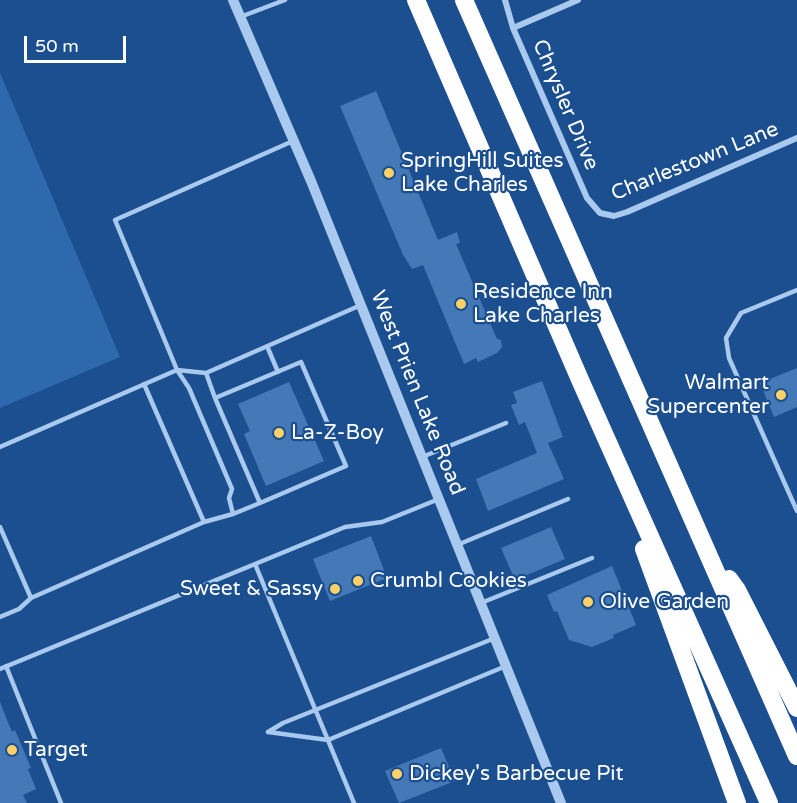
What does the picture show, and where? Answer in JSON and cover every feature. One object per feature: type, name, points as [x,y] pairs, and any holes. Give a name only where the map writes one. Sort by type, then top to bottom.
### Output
[{"type":"highway","points":[[416,0],[581,382],[770,803]]},
{"type":"highway","points":[[464,0],[797,756]]},
{"type":"highway","points":[[581,382],[737,803]]},
{"type":"highway","points":[[702,541],[737,590],[797,708]]},
{"type":"street","name":"West Prien Lake Road","points":[[233,0],[361,304],[561,803]]},
{"type":"street","name":"Chrysler Drive","points":[[505,0],[513,28],[587,198],[595,208],[606,215]]},
{"type":"street","points":[[513,28],[578,0]]},
{"type":"street","name":"Charlestown Lane","points":[[606,215],[614,216],[627,212],[797,138]]},
{"type":"lane","points":[[264,0],[267,7]]},
{"type":"lane","points":[[240,17],[285,0]]},
{"type":"lane","points":[[232,514],[229,498],[232,489],[189,388],[177,370],[115,220],[293,141]]},
{"type":"lane","points":[[797,290],[741,313],[726,338],[729,358],[797,511]]},
{"type":"lane","points":[[0,447],[177,370],[206,373],[361,304]]},
{"type":"lane","points":[[267,346],[278,372]]},
{"type":"lane","points":[[0,618],[19,609],[31,598],[204,522],[260,503],[346,466],[302,362],[215,398]]},
{"type":"lane","points":[[206,373],[260,503]]},
{"type":"lane","points":[[144,384],[204,522]]},
{"type":"lane","points":[[422,457],[506,423]]},
{"type":"lane","points":[[61,803],[3,668],[345,527],[382,522],[439,499]]},
{"type":"lane","points":[[457,545],[568,500]]},
{"type":"lane","points":[[0,526],[31,598]]},
{"type":"lane","points":[[481,603],[592,558]]},
{"type":"lane","points":[[255,564],[354,803]]},
{"type":"lane","points":[[495,638],[283,723],[268,732],[328,740],[506,666]]},
{"type":"shaded area","points":[[0,73],[120,357],[0,408]]},
{"type":"building","points":[[376,91],[438,240],[457,232],[460,243],[456,244],[497,339],[501,340],[502,347],[497,353],[478,362],[476,358],[464,364],[423,265],[412,269],[403,255],[340,106]]},
{"type":"building","name":"Walmart Supercenter","points":[[797,368],[797,407],[774,417],[760,383]]},
{"type":"building","points":[[542,381],[563,437],[548,443],[564,479],[488,511],[476,479],[537,453],[525,422],[519,425],[511,405],[517,403],[513,392]]},
{"type":"building","name":"La-Z-Boy","points":[[289,382],[324,461],[266,486],[244,434],[250,431],[238,404]]},
{"type":"building","points":[[551,527],[565,559],[515,580],[501,548]]},
{"type":"building","points":[[371,536],[387,578],[330,601],[313,559]]},
{"type":"building","name":"Olive Garden","points":[[612,566],[636,625],[592,647],[569,640],[557,611],[554,612],[547,595]]},
{"type":"building","name":"Target","points":[[0,702],[12,732],[15,730],[31,768],[28,769],[36,789],[23,795],[27,803],[0,803]]},
{"type":"building","points":[[441,748],[455,781],[399,803],[385,771]]},
{"type":"place","name":"SpringHill Suites Lake Charles","points":[[389,173]]},
{"type":"place","name":"Residence Inn Lake Charles","points":[[461,304]]},
{"type":"place","name":"Walmart Supercenter","points":[[781,395]]},
{"type":"place","name":"La-Z-Boy","points":[[279,433]]},
{"type":"place","name":"Crumbl Cookies","points":[[358,581]]},
{"type":"place","name":"Sweet & Sassy","points":[[335,589]]},
{"type":"place","name":"Olive Garden","points":[[588,602]]},
{"type":"place","name":"Target","points":[[12,750]]},
{"type":"place","name":"Dickey's Barbecue Pit","points":[[397,774]]}]
